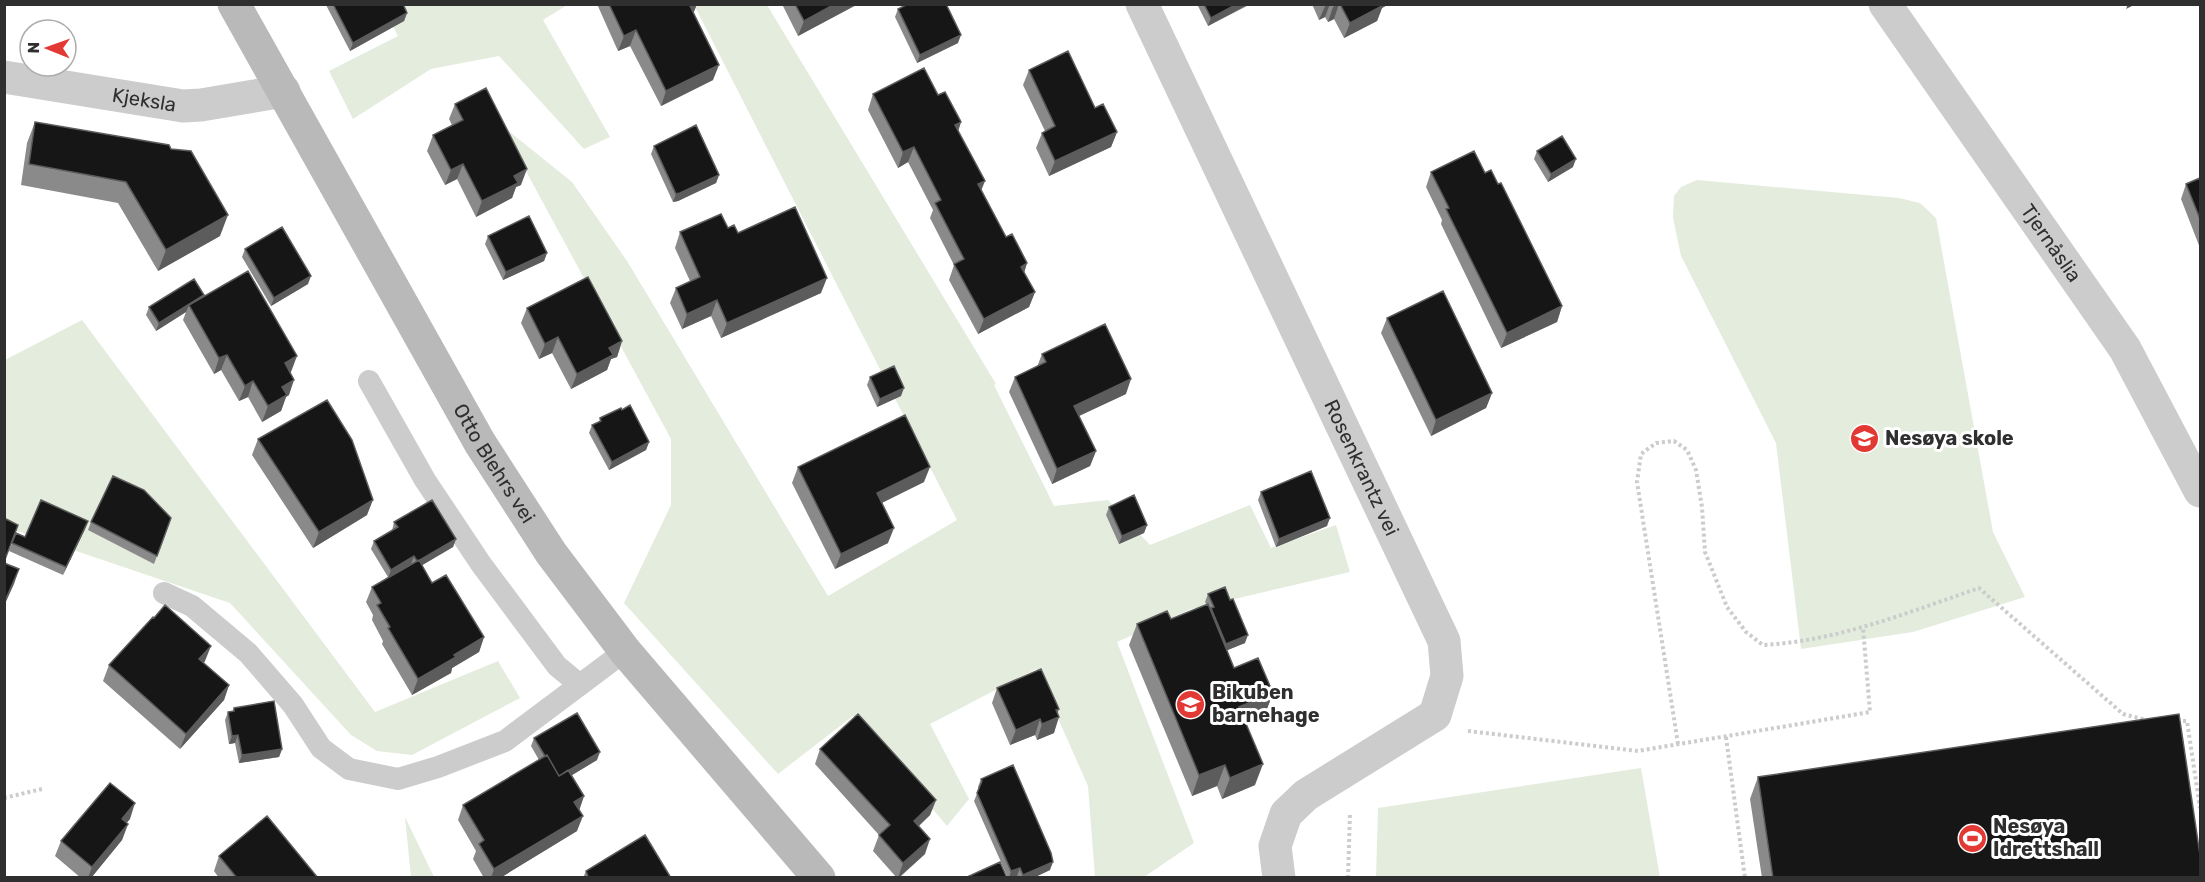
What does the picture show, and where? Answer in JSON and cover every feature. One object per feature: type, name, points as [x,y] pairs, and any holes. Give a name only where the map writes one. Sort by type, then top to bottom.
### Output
[{"type":"street","name":"Otto Blehrs vei","points":[[234,4],[480,443],[551,553],[626,651],[819,878]]},
{"type":"street","name":"Rosenkrantz vei","points":[[1142,4],[1444,641],[1447,676],[1436,715]]},
{"type":"street","name":"Tjernåslia","points":[[1885,4],[2125,349],[2200,491]]},
{"type":"street","name":"Kjeksla","points":[[4,76],[183,106],[284,91]]},
{"type":"street","points":[[1279,878],[1275,846],[1286,814],[1306,795],[1436,715]]},
{"type":"lane","points":[[369,381],[425,480],[481,564],[556,666],[580,685]]},
{"type":"lane","points":[[164,593],[192,606],[248,653],[293,705],[321,748],[349,769],[398,779],[438,767],[506,741],[626,651]]},
{"type":"path","points":[[1678,744],[1636,482],[1641,454],[1656,443],[1674,441],[1687,450],[1696,470],[1706,552],[1727,607],[1746,632],[1763,645],[1782,644],[1863,628],[1979,588],[2122,714],[2148,720]]},
{"type":"path","points":[[1436,715],[1454,729],[1638,751],[1870,712],[1863,628]]},
{"type":"path","points":[[2169,722],[2187,721],[2200,808]]},
{"type":"path","points":[[1726,736],[1745,878]]},
{"type":"path","points":[[1348,878],[1352,766]]},
{"type":"path","points":[[4,798],[42,789]]},
{"type":"green space","points":[[382,5],[567,5],[543,20],[610,137],[584,149],[499,56],[431,69],[353,119],[329,71],[398,36]]},
{"type":"green space","points":[[694,5],[767,5],[996,384],[994,385],[1054,506],[1108,500],[1150,545],[1250,505],[1271,548],[1336,525],[1350,572],[1191,609],[1117,642],[1194,843],[1144,877],[1095,877],[1088,786],[1036,669],[930,724],[969,799],[947,826],[853,716],[778,774],[624,603],[671,505],[671,439],[501,125],[572,182],[627,261],[828,596],[957,520]]},
{"type":"green space","points":[[1697,180],[1899,198],[1920,203],[1936,218],[1993,532],[2025,597],[1913,632],[1801,649],[1776,443],[1681,256],[1673,218],[1674,196],[1681,187]]},
{"type":"green space","points":[[82,320],[375,712],[498,661],[520,698],[412,755],[377,751],[351,735],[230,603],[5,527],[5,360]]},
{"type":"green space","points":[[1641,768],[1660,877],[1376,877],[1378,808]]},
{"type":"green space","points":[[405,817],[434,877],[411,877]]},
{"type":"building","points":[[333,4],[403,4],[407,13],[353,43]]},
{"type":"building","points":[[609,4],[689,4],[719,65],[666,91],[636,30],[624,36]]},
{"type":"building","points":[[795,4],[835,4],[804,21]]},
{"type":"building","points":[[908,4],[946,4],[961,35],[920,55],[898,9]]},
{"type":"building","points":[[1204,4],[1237,4],[1211,18]]},
{"type":"building","points":[[1340,4],[1382,4],[1382,6],[1350,23]]},
{"type":"building","points":[[1068,51],[1095,108],[1103,104],[1117,132],[1055,161],[1042,133],[1055,126],[1029,70]]},
{"type":"building","points":[[924,68],[938,95],[945,92],[961,122],[955,125],[985,181],[978,184],[1006,237],[1012,234],[1027,263],[1021,267],[1035,292],[984,319],[954,264],[964,259],[935,203],[941,200],[914,147],[903,152],[873,94]]},
{"type":"building","points":[[486,88],[527,169],[514,176],[518,183],[482,201],[463,164],[451,170],[433,135],[463,120],[455,104]]},
{"type":"building","points":[[35,122],[169,145],[171,149],[191,151],[228,215],[166,250],[126,182],[29,164]]},
{"type":"building","points":[[696,125],[719,175],[676,194],[654,146]]},
{"type":"building","points":[[1562,136],[1576,159],[1551,174],[1537,151]]},
{"type":"building","points":[[1474,151],[1485,173],[1491,170],[1498,184],[1501,183],[1562,306],[1507,333],[1446,209],[1449,208],[1431,172]]},
{"type":"building","points":[[2200,178],[2200,219],[2186,184]]},
{"type":"building","points":[[795,207],[827,278],[727,323],[717,300],[687,314],[676,288],[700,277],[680,232],[721,214],[728,228],[734,225],[738,233]]},
{"type":"building","points":[[529,216],[547,253],[506,272],[488,236]]},
{"type":"building","points":[[282,227],[311,276],[274,298],[245,249]]},
{"type":"building","points":[[248,271],[297,356],[285,363],[294,380],[282,387],[287,395],[268,406],[253,381],[245,386],[227,355],[219,358],[189,305]]},
{"type":"building","points":[[588,277],[622,341],[609,348],[613,355],[577,374],[558,337],[545,344],[527,308]]},
{"type":"building","points":[[194,279],[204,295],[159,323],[149,307]]},
{"type":"building","points":[[1443,291],[1492,393],[1436,420],[1387,318]]},
{"type":"building","points":[[1105,324],[1131,379],[1074,406],[1096,451],[1057,469],[1015,377],[1046,362],[1042,354]]},
{"type":"building","points":[[894,366],[904,388],[880,399],[870,377]]},
{"type":"building","points":[[327,400],[352,440],[373,500],[319,532],[258,439]]},
{"type":"building","points":[[630,405],[649,442],[612,462],[592,425],[601,421],[600,418]]},
{"type":"building","points":[[905,415],[930,467],[877,493],[894,528],[841,554],[798,467]]},
{"type":"building","points":[[1311,471],[1330,518],[1279,539],[1261,492]]},
{"type":"building","points":[[113,476],[144,490],[171,518],[157,556],[91,522]]},
{"type":"building","points":[[1134,495],[1147,525],[1122,536],[1109,507]]},
{"type":"building","points":[[41,500],[88,521],[66,567],[12,543],[16,533],[25,537]]},
{"type":"building","points":[[432,500],[456,539],[420,560],[417,561],[414,556],[391,570],[374,541],[398,527],[394,522]]},
{"type":"building","points":[[6,519],[18,525],[4,562],[4,523]]},
{"type":"building","points":[[419,560],[432,583],[446,575],[484,637],[454,655],[456,657],[418,679],[388,628],[390,627],[377,605],[381,603],[372,587]]},
{"type":"building","points":[[4,563],[19,569],[4,603]]},
{"type":"building","points":[[1225,587],[1230,600],[1233,599],[1248,635],[1226,644],[1211,608],[1214,607],[1208,594]]},
{"type":"building","points":[[1208,604],[1234,668],[1258,658],[1273,693],[1239,707],[1263,764],[1230,778],[1225,765],[1199,775],[1137,624],[1167,611],[1171,619]]},
{"type":"building","points":[[165,605],[211,646],[199,659],[229,685],[186,734],[109,665]]},
{"type":"building","points":[[1041,669],[1059,709],[1056,710],[1059,717],[1042,724],[1040,719],[1016,730],[997,688]]},
{"type":"building","points":[[274,701],[282,749],[242,755],[238,735],[232,736],[228,712],[234,711],[234,708]]},
{"type":"building","points":[[577,713],[600,752],[559,776],[534,738]]},
{"type":"building","points":[[858,714],[936,800],[914,821],[930,839],[903,863],[879,835],[890,825],[820,749]]},
{"type":"building","name":"Nesøya Idrettshall","points":[[2179,714],[2200,855],[2200,878],[1773,878],[1758,777]]},
{"type":"building","points":[[547,755],[559,776],[568,770],[584,796],[574,802],[583,816],[494,869],[479,844],[484,840],[463,805]]},
{"type":"building","points":[[1013,765],[1053,862],[1023,875],[1020,868],[1011,871],[977,793],[981,779]]},
{"type":"building","points":[[110,783],[135,803],[122,819],[128,824],[92,867],[61,841]]},
{"type":"building","points":[[267,816],[318,878],[237,878],[219,856]]},
{"type":"building","points":[[645,835],[671,878],[586,878],[588,876],[586,871]]},
{"type":"building","points":[[1000,862],[1007,878],[965,878]]},
{"type":"place","name":"Nesøya skole","points":[[1864,438]]},
{"type":"place","name":"Bikuben barnehage","points":[[1191,704]]},
{"type":"place","name":"Nesøya Idrettshall","points":[[1972,838]]}]
